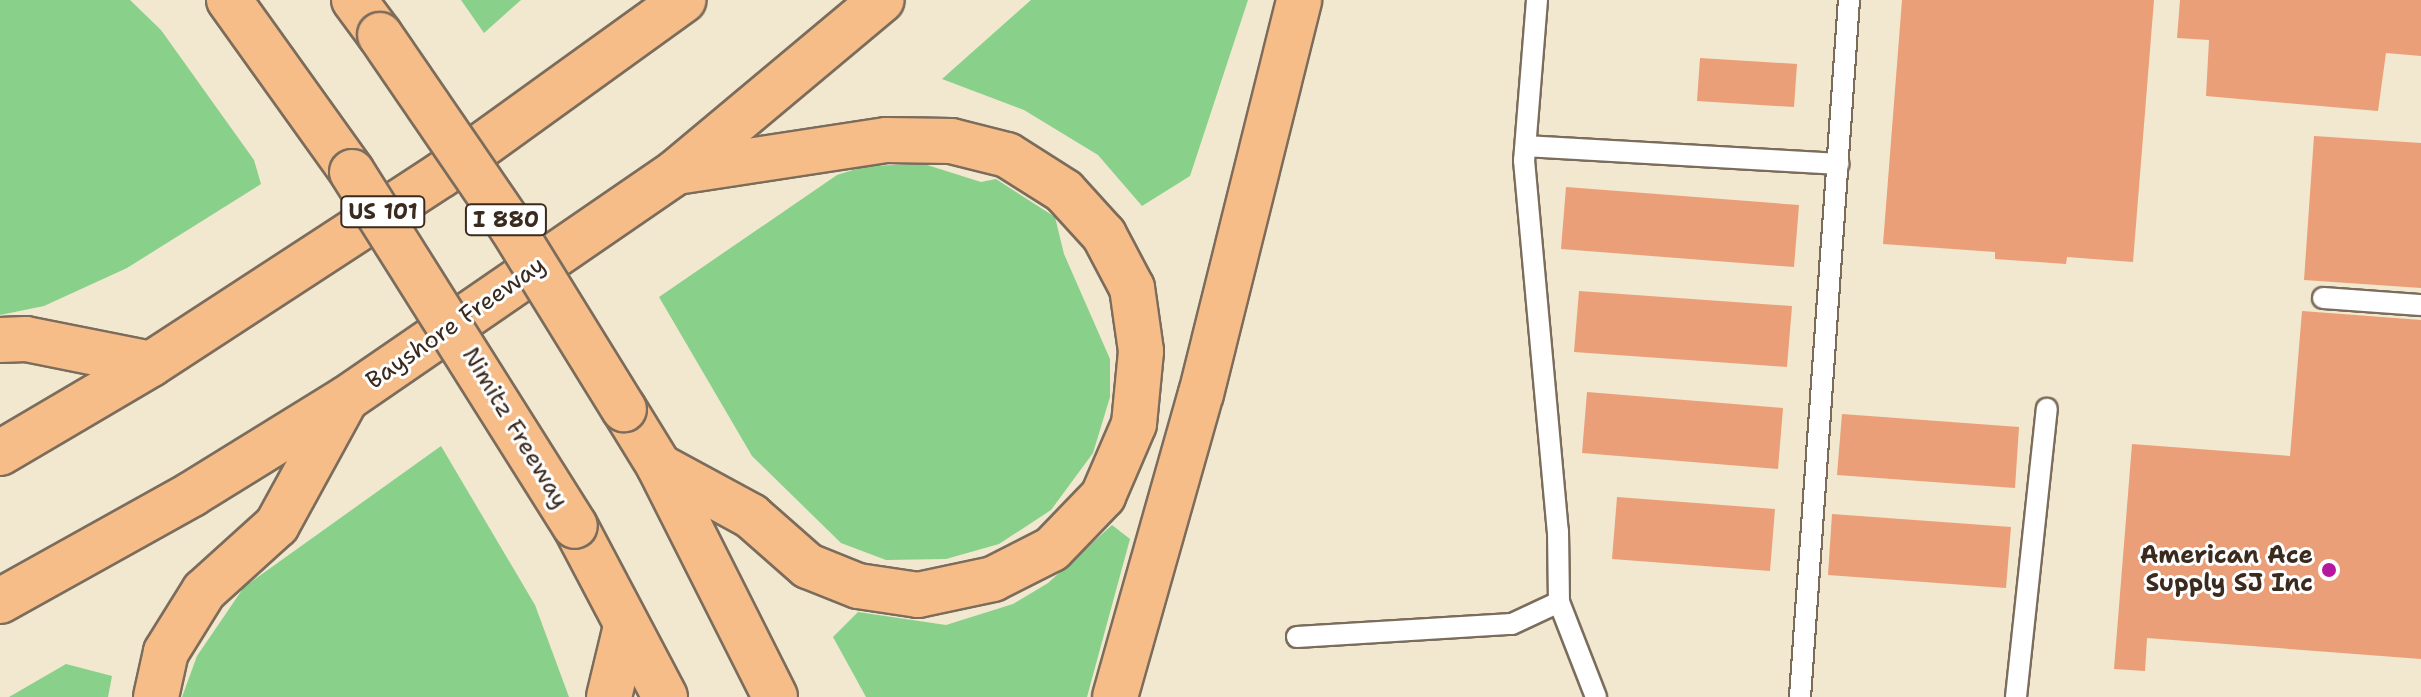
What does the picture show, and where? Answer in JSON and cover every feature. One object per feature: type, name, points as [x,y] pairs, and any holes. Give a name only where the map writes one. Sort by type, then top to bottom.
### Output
[{"type":"highway","name":"Nimitz Freeway","points":[[229,0],[352,172],[575,526],[665,697]]},
{"type":"highway","name":"I 880","points":[[354,0],[377,18],[659,466],[775,697]]},
{"type":"highway","points":[[613,56],[629,0]]},
{"type":"highway","name":"US 101","points":[[0,453],[151,364],[613,56],[684,0]]},
{"type":"highway","name":"Bayshore Freeway","points":[[0,601],[192,494],[346,399],[676,172],[882,0]]},
{"type":"highway","points":[[1115,697],[1201,394],[1299,0]]},
{"type":"highway","points":[[659,466],[751,516],[808,566],[858,586],[918,595],[993,579],[1052,549],[1103,496],[1134,424],[1141,351],[1132,288],[1104,235],[1064,191],[1007,155],[951,141],[886,140],[676,172]]},
{"type":"highway","points":[[0,340],[26,339],[151,364]]},
{"type":"highway","points":[[156,697],[166,652],[204,591],[277,525],[346,399]]},
{"type":"highway","points":[[609,697],[626,626]]},
{"type":"lane","points":[[1537,0],[1526,146],[1558,531],[1559,602],[1596,697]]},
{"type":"lane","points":[[1800,697],[1849,0]]},
{"type":"lane","points":[[1526,146],[1838,164]]},
{"type":"lane","points":[[2323,298],[2421,305]]},
{"type":"lane","points":[[2016,697],[2047,409]]},
{"type":"lane","points":[[1297,637],[1512,624],[1559,602]]},
{"type":"green space","points":[[0,0],[130,0],[161,30],[254,160],[261,184],[127,268],[44,306],[0,315]]},
{"type":"green space","points":[[461,0],[521,0],[484,33]]},
{"type":"green space","points":[[1031,0],[1248,0],[1190,176],[1142,206],[1098,155],[1024,110],[942,79]]},
{"type":"green space","points":[[924,164],[981,182],[996,179],[1055,217],[1064,254],[1110,359],[1110,397],[1093,453],[1051,510],[999,544],[946,559],[886,560],[841,543],[752,456],[659,297],[837,175],[866,166]]},
{"type":"green space","points":[[441,446],[535,605],[569,697],[182,697],[197,656],[244,587]]},
{"type":"green space","points":[[1112,525],[1130,539],[1087,697],[866,697],[833,637],[858,612],[946,625],[1013,604],[1048,583]]},
{"type":"green space","points":[[66,664],[112,676],[108,697],[9,697]]},
{"type":"building","points":[[1902,0],[2154,0],[2133,262],[2067,257],[2066,264],[1995,259],[1995,252],[1883,244]]},
{"type":"building","points":[[2180,0],[2421,0],[2421,56],[2386,53],[2378,111],[2206,96],[2209,40],[2177,38]]},
{"type":"building","points":[[1700,58],[1797,64],[1794,107],[1697,101]]},
{"type":"building","points":[[2314,136],[2421,143],[2421,288],[2304,280]]},
{"type":"building","points":[[1566,187],[1799,205],[1794,267],[1561,249]]},
{"type":"building","points":[[1579,291],[1792,306],[1787,367],[1574,352]]},
{"type":"building","points":[[2302,311],[2421,320],[2421,659],[2147,638],[2145,671],[2114,669],[2132,444],[2290,456]]},
{"type":"building","points":[[1587,392],[1783,408],[1778,469],[1582,453]]},
{"type":"building","points":[[1842,414],[2019,427],[2015,488],[1837,475]]},
{"type":"building","points":[[1617,497],[1775,509],[1770,571],[1612,559]]},
{"type":"building","points":[[1832,514],[2011,527],[2006,588],[1828,575]]},
{"type":"place","name":"American Ace Supply SJ Inc","points":[[2329,570]]}]
